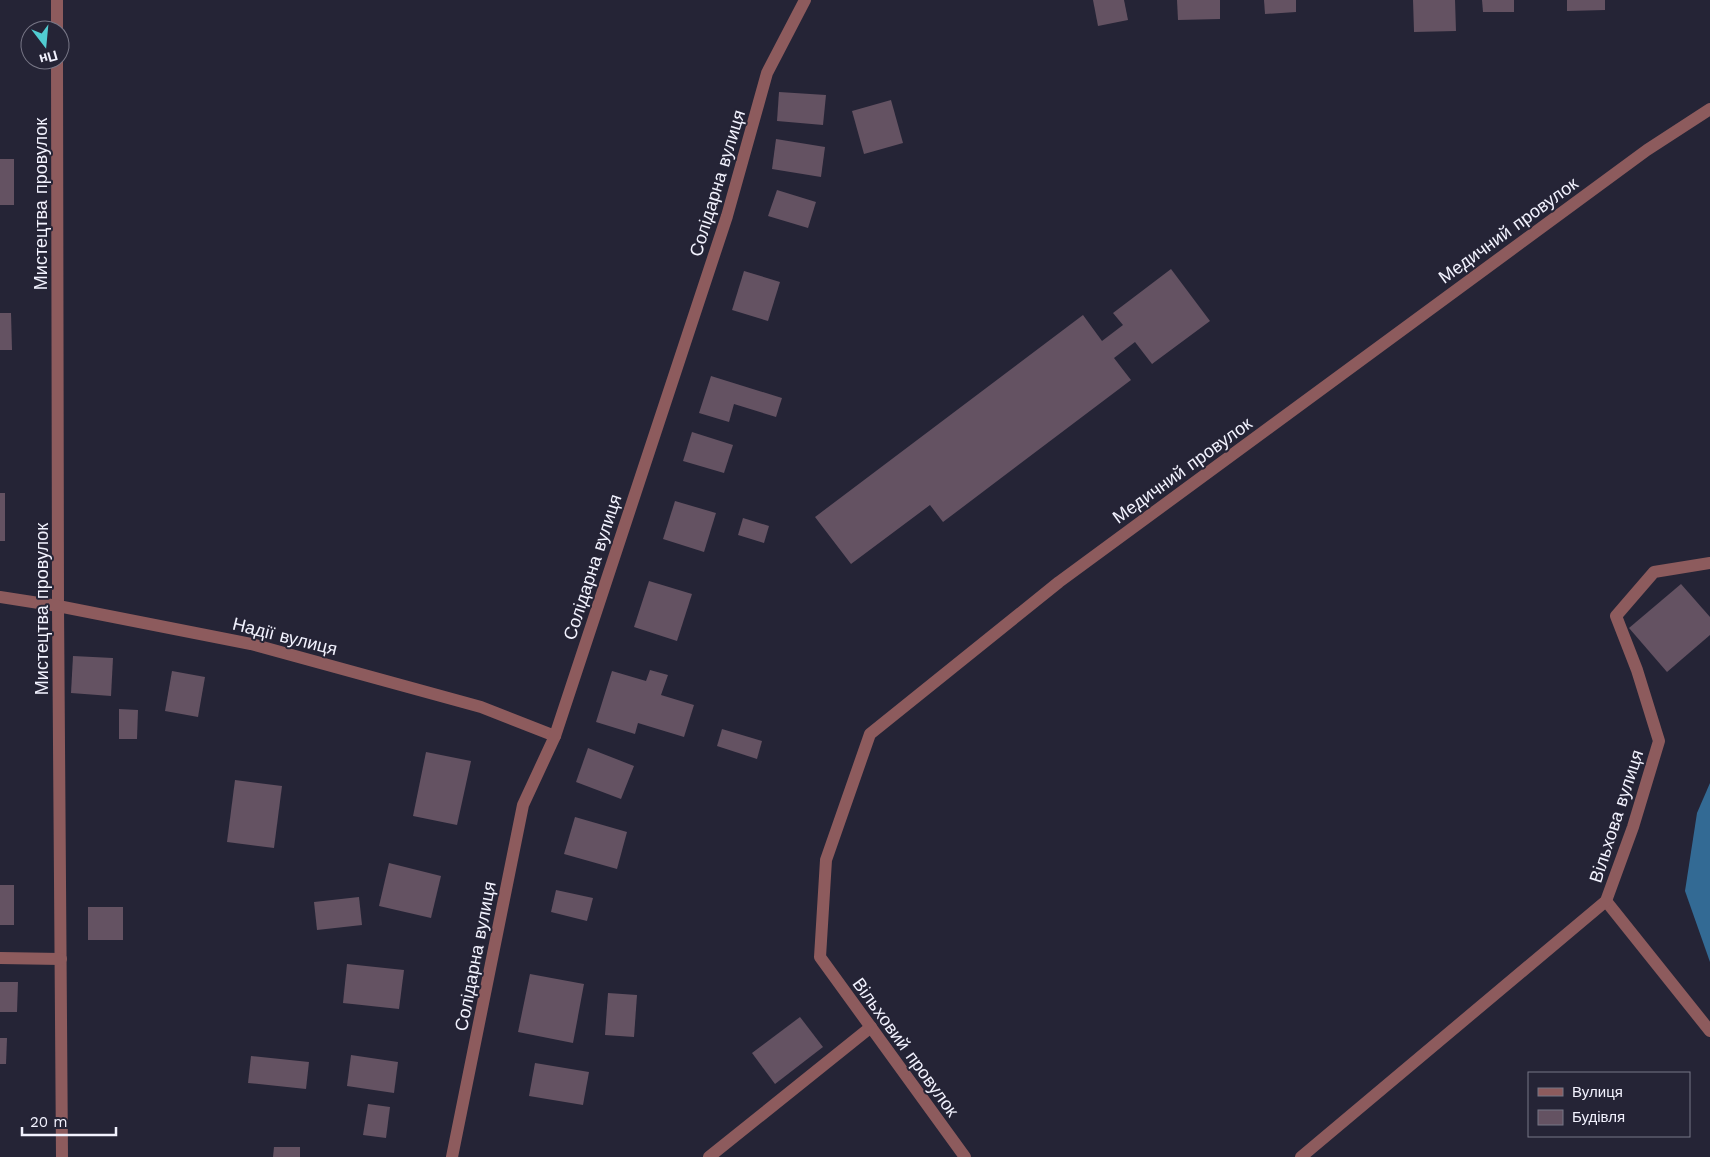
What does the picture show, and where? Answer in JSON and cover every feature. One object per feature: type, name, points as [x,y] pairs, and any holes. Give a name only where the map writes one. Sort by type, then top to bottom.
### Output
[{"type":"street","points":[[57,0],[57,20]]},
{"type":"street","name":"Солідарна вулиця","points":[[453,1157],[523,805],[555,736],[727,216],[767,73],[805,0]]},
{"type":"street","name":"Мистецтва провулок","points":[[58,70],[58,606],[62,1157]]},
{"type":"street","name":"Медичний провулок","points":[[820,957],[826,860],[870,734],[1059,582],[1647,150],[1710,109]]},
{"type":"street","name":"Вільхова вулиця","points":[[1301,1157],[1606,900],[1634,827],[1659,741],[1637,670],[1616,616],[1654,572],[1710,563]]},
{"type":"street","name":"Надії вулиця","points":[[0,597],[58,606],[251,644],[481,707],[555,736]]},
{"type":"street","points":[[1606,900],[1710,1031]]},
{"type":"street","name":"Вільховий провулок","points":[[820,957],[965,1157]]},
{"type":"street","points":[[0,958],[61,958]]},
{"type":"street","points":[[709,1157],[870,1027]]},
{"type":"water","points":[[1710,783],[1710,962],[1685,891],[1697,813]]},
{"type":"building","points":[[1093,0],[1124,0],[1128,20],[1098,26]]},
{"type":"building","points":[[1177,0],[1220,0],[1220,19],[1178,20]]},
{"type":"building","points":[[1264,0],[1296,0],[1296,12],[1265,14]]},
{"type":"building","points":[[1413,0],[1455,0],[1456,31],[1414,32]]},
{"type":"building","points":[[1482,0],[1514,0],[1514,12],[1483,12]]},
{"type":"building","points":[[1567,0],[1605,0],[1605,10],[1567,11]]},
{"type":"building","points":[[779,92],[826,95],[823,125],[777,121]]},
{"type":"building","points":[[891,100],[903,143],[864,154],[852,111]]},
{"type":"building","points":[[776,139],[825,147],[821,177],[772,169]]},
{"type":"building","points":[[0,159],[14,159],[14,205],[0,205]]},
{"type":"building","points":[[777,190],[816,202],[808,228],[768,216]]},
{"type":"building","points":[[1171,269],[1210,321],[1152,364],[1135,342],[1114,358],[1131,380],[943,522],[930,505],[851,564],[815,517],[1083,315],[1102,341],[1123,325],[1113,313]]},
{"type":"building","points":[[744,271],[780,282],[768,321],[732,310]]},
{"type":"building","points":[[0,313],[11,313],[12,350],[0,350]]},
{"type":"building","points":[[711,376],[782,398],[776,417],[734,404],[729,422],[699,413]]},
{"type":"building","points":[[692,432],[733,445],[724,473],[683,461]]},
{"type":"building","points":[[0,493],[5,493],[5,541],[0,541]]},
{"type":"building","points":[[675,501],[716,513],[704,552],[663,539]]},
{"type":"building","points":[[743,518],[769,526],[764,543],[738,535]]},
{"type":"building","points":[[649,581],[692,594],[677,641],[634,627]]},
{"type":"building","points":[[1681,584],[1710,617],[1710,635],[1667,672],[1629,628]]},
{"type":"building","points":[[73,656],[113,658],[111,696],[71,693]]},
{"type":"building","points":[[650,670],[668,675],[661,695],[694,705],[684,737],[638,723],[635,734],[596,722],[612,671],[646,681]]},
{"type":"building","points":[[172,671],[205,677],[198,717],[165,711]]},
{"type":"building","points":[[119,709],[138,710],[137,739],[119,739]]},
{"type":"building","points":[[722,729],[762,741],[757,759],[717,746]]},
{"type":"building","points":[[588,748],[634,766],[621,799],[576,782]]},
{"type":"building","points":[[426,752],[471,761],[457,825],[413,816]]},
{"type":"building","points":[[235,780],[282,786],[274,848],[227,842]]},
{"type":"building","points":[[575,817],[627,832],[617,869],[564,854]]},
{"type":"building","points":[[389,863],[441,876],[431,918],[379,906]]},
{"type":"building","points":[[0,885],[14,885],[14,925],[0,925]]},
{"type":"building","points":[[556,890],[593,898],[587,921],[551,912]]},
{"type":"building","points":[[359,897],[362,925],[317,930],[314,902]]},
{"type":"building","points":[[88,907],[123,907],[123,940],[88,940]]},
{"type":"building","points":[[347,964],[404,970],[399,1009],[343,1003]]},
{"type":"building","points":[[530,974],[584,984],[573,1043],[518,1032]]},
{"type":"building","points":[[0,982],[18,982],[17,1012],[0,1012]]},
{"type":"building","points":[[608,993],[637,995],[634,1037],[605,1035]]},
{"type":"building","points":[[800,1017],[823,1047],[775,1084],[752,1053]]},
{"type":"building","points":[[0,1038],[7,1038],[6,1064],[0,1064]]},
{"type":"building","points":[[351,1055],[398,1062],[394,1093],[347,1086]]},
{"type":"building","points":[[251,1056],[309,1062],[306,1089],[248,1083]]},
{"type":"building","points":[[535,1063],[589,1072],[583,1105],[529,1096]]},
{"type":"building","points":[[368,1104],[390,1107],[386,1138],[363,1135]]},
{"type":"building","points":[[274,1147],[300,1147],[300,1157],[273,1157]]}]
